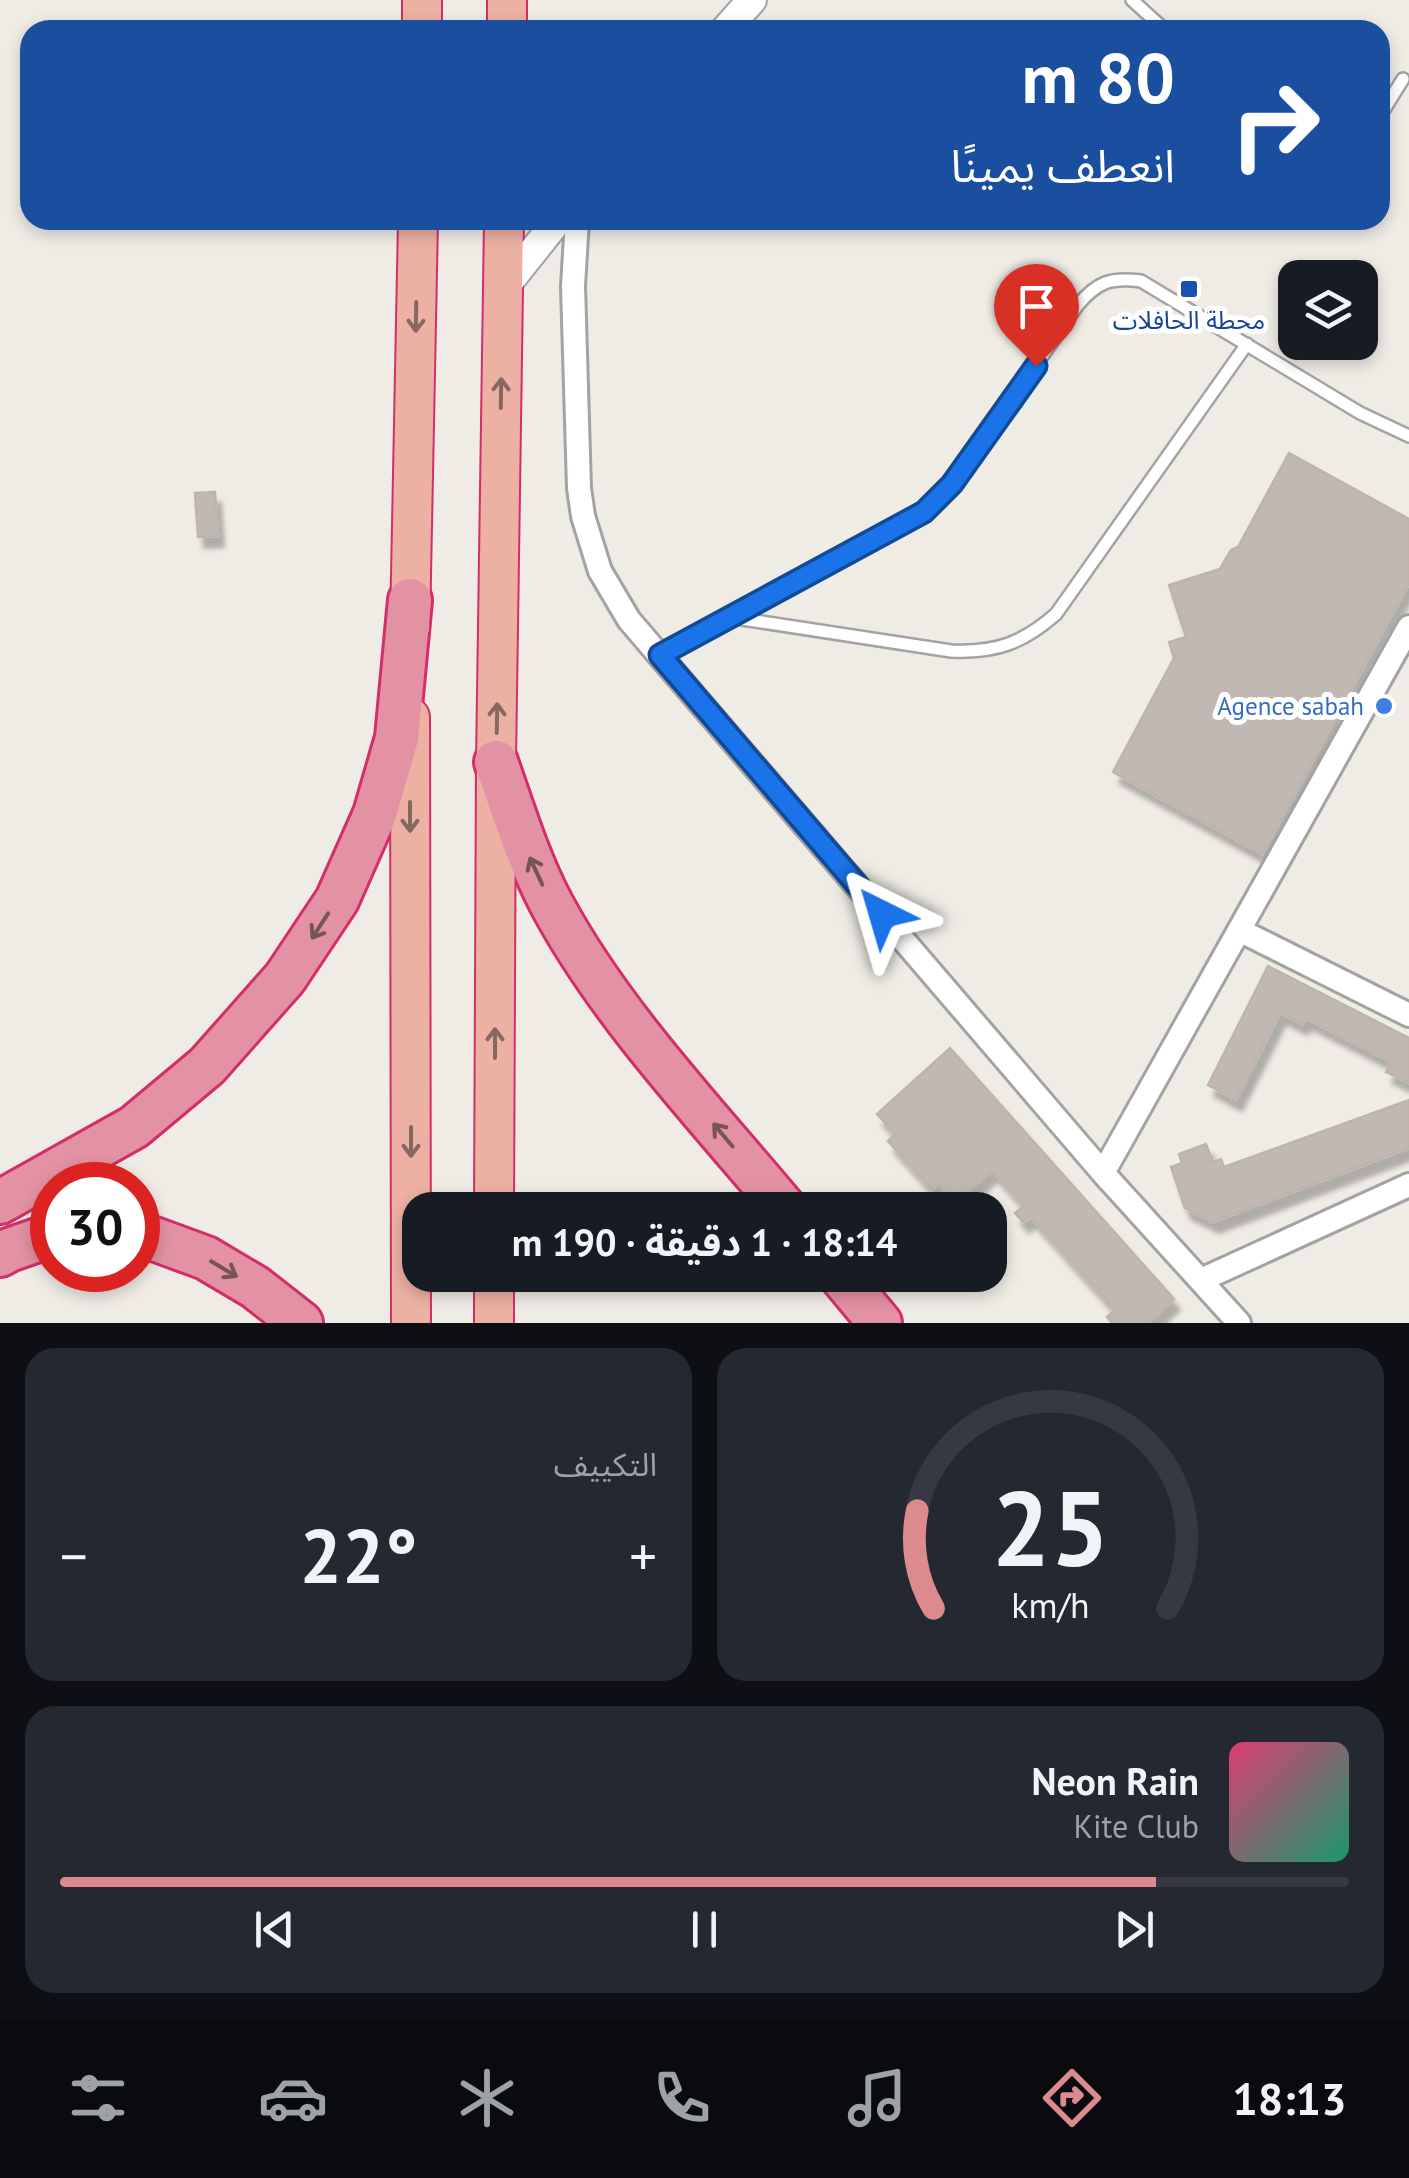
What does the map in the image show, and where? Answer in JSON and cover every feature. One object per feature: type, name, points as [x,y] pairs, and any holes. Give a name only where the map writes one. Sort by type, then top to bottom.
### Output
[{"type":"highway","points":[[411,1323],[410,600],[418,230]]},
{"type":"highway","points":[[494,1192],[504,230]]},
{"type":"highway","points":[[0,1202],[134,1127],[208,1066],[285,978],[337,900],[376,814],[396,738],[410,600]]},
{"type":"highway","points":[[496,762],[528,852],[581,954],[636,1031],[771,1192]]},
{"type":"highway","points":[[160,1241],[206,1258],[255,1287],[301,1323]]},
{"type":"highway","points":[[0,1256],[30,1242]]},
{"type":"highway","points":[[494,1292],[494,1323]]},
{"type":"highway","points":[[854,1292],[880,1323]]},
{"type":"street","points":[[734,20],[752,0]]},
{"type":"street","points":[[503,288],[550,230]]},
{"type":"street","points":[[576,230],[573,286],[579,488],[582,516],[594,557],[613,596],[629,620],[1103,1173],[1239,1323]]},
{"type":"street","points":[[1103,1173],[1407,636]]},
{"type":"street","points":[[1239,930],[1409,1015]]},
{"type":"street","points":[[1202,1280],[1409,1186]]},
{"type":"lane","points":[[1132,0],[1153,20]]},
{"type":"lane","points":[[1390,100],[1402,80]]},
{"type":"lane","points":[[660,655],[908,522],[940,499],[1077,306],[1104,282],[1122,278],[1141,280],[1360,413],[1409,436]]},
{"type":"lane","points":[[729,617],[951,652],[998,649],[1019,641],[1056,614],[1248,344]]},
{"type":"building","points":[[1289,453],[1409,519],[1409,583],[1262,854],[1113,772],[1174,658],[1169,642],[1186,637],[1169,585],[1220,569],[1231,550],[1238,547]]},
{"type":"building","points":[[215,492],[218,536],[198,537],[195,493]]},
{"type":"building","points":[[1268,966],[1409,1038],[1409,1083],[1386,1072],[1391,1062],[1305,1018],[1302,1024],[1280,1013],[1236,1100],[1208,1085]]},
{"type":"building","points":[[950,1048],[1174,1299],[1148,1323],[1112,1323],[1107,1317],[1115,1310],[1030,1216],[1023,1222],[1015,1213],[1024,1206],[992,1170],[967,1192],[945,1192],[938,1184],[932,1190],[888,1141],[895,1134],[877,1114]]},
{"type":"building","points":[[1409,1100],[1409,1148],[1213,1222],[1185,1208],[1171,1167],[1182,1163],[1179,1154],[1206,1144],[1213,1162],[1221,1159],[1224,1167]]},
{"type":"place","name":"محطة الحافلات","points":[[1189,289]]},
{"type":"place","name":"Agence sabah","points":[[1384,706]]},
{"type":"route","points":[[882,914],[660,655],[924,512],[952,484],[1036,366]]}]
